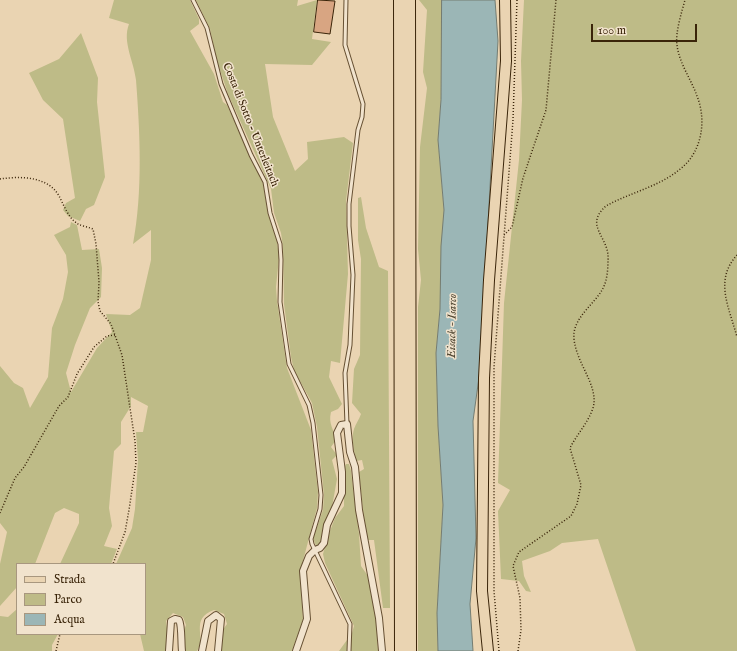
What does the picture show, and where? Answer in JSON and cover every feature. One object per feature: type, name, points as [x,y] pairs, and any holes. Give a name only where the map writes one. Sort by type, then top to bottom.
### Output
[{"type":"highway","points":[[400,0],[401,651]]},
{"type":"highway","points":[[410,0],[410,651]]},
{"type":"main road","points":[[488,651],[482,591],[484,378],[489,280],[506,61],[505,0]]},
{"type":"street","points":[[296,651],[307,619],[304,571],[309,556],[324,543],[327,525],[342,493],[342,472],[337,433],[340,425],[347,424],[350,452],[355,467],[359,510],[379,618],[382,651]]},
{"type":"street","points":[[202,651],[208,621],[216,615],[221,619],[218,651]]},
{"type":"street","points":[[169,651],[170,621],[175,618],[182,624],[180,637],[182,651]]},
{"type":"lane","name":"Costa di Sotto - Unterleitach","points":[[193,0],[207,28],[221,84],[251,155],[265,182],[270,213],[280,244],[282,260],[280,302],[289,364],[309,405],[316,447],[321,495],[320,509],[311,539],[322,568],[350,624],[349,651]]},
{"type":"lane","points":[[346,0],[345,45],[363,104],[349,204],[349,226],[354,275],[350,345],[345,373],[347,424]]},
{"type":"path","points":[[499,651],[494,591],[494,367],[515,88],[516,0]]},
{"type":"path","points":[[503,236],[512,227],[523,178],[546,110],[556,0]]},
{"type":"path","points":[[518,651],[521,630],[520,598],[513,566],[519,552],[571,516],[577,504],[581,485],[570,448],[578,434],[589,420],[593,407],[594,396],[577,353],[574,333],[579,320],[602,289],[609,258],[602,236],[597,229],[595,219],[598,212],[612,203],[662,181],[679,170],[690,159],[698,145],[701,131],[698,96],[680,58],[676,44],[685,0]]},
{"type":"path","points":[[0,179],[23,177],[42,181],[59,195],[63,207],[77,224],[93,228],[96,244],[99,282],[98,302],[100,311],[111,324],[122,355],[133,419],[136,463],[125,532],[113,563]]},
{"type":"path","points":[[737,255],[726,270],[724,279],[729,309],[737,337]]},
{"type":"path","points":[[0,513],[15,478],[24,467],[59,406],[68,397],[77,374],[94,347],[107,336],[115,335]]},
{"type":"path","points":[[56,651],[60,635]]},
{"type":"green space","points":[[114,0],[190,0],[199,19],[199,24],[190,31],[214,74],[223,102],[227,105],[263,183],[268,214],[277,241],[279,258],[276,287],[277,301],[287,368],[311,430],[318,492],[317,508],[300,572],[303,620],[292,651],[221,651],[222,631],[227,624],[224,614],[214,610],[202,618],[200,623],[200,646],[197,651],[185,651],[182,636],[186,625],[183,617],[173,613],[166,621],[169,643],[167,651],[144,651],[140,635],[146,635],[146,563],[116,563],[132,528],[135,509],[138,460],[136,432],[143,432],[148,406],[131,397],[131,406],[121,422],[121,444],[114,451],[109,508],[112,526],[104,546],[117,549],[111,563],[60,563],[79,523],[79,514],[64,508],[55,513],[35,563],[16,563],[16,588],[0,606],[0,564],[7,532],[0,523],[0,366],[14,383],[23,388],[30,408],[48,377],[52,328],[63,299],[68,272],[66,255],[54,235],[70,227],[71,222],[77,225],[82,250],[99,249],[102,268],[101,297],[90,308],[75,345],[66,373],[71,392],[97,348],[112,332],[106,314],[130,315],[140,308],[151,260],[151,230],[133,244],[138,203],[140,162],[136,80],[127,38],[129,24],[109,18]]},
{"type":"green space","points":[[196,0],[298,0],[297,6],[317,0],[312,39],[331,42],[312,65],[265,64],[273,117],[295,171],[308,159],[307,142],[344,137],[353,143],[346,201],[348,274],[340,363],[331,361],[329,377],[342,404],[338,409],[331,412],[330,416],[336,440],[331,447],[337,455],[332,460],[337,479],[332,507],[327,519],[321,543],[316,546],[313,538],[323,510],[324,495],[317,427],[312,403],[294,370],[291,357],[284,304],[283,247],[281,233],[274,213],[271,189],[228,94],[217,61],[210,29]]},
{"type":"green space","points":[[419,0],[442,0],[441,100],[438,140],[444,210],[440,309],[436,353],[438,426],[443,505],[437,613],[438,651],[418,651],[418,307],[421,280],[418,249],[420,147],[427,88],[423,72],[427,10]]},
{"type":"green space","points":[[524,0],[737,0],[737,651],[636,651],[598,539],[562,543],[550,551],[522,561],[524,576],[531,592],[526,591],[519,581],[501,579],[498,511],[510,490],[498,483],[504,303],[519,160]]},
{"type":"green space","points":[[81,33],[98,78],[97,102],[105,177],[94,205],[86,209],[80,221],[68,216],[63,210],[66,203],[75,198],[63,119],[43,100],[29,73],[59,59]]},
{"type":"green space","points":[[361,197],[366,228],[379,267],[388,271],[390,608],[383,608],[374,540],[368,540],[364,520],[359,472],[364,469],[362,460],[356,461],[353,440],[354,429],[361,414],[352,403],[354,369],[360,355],[361,259],[358,240],[358,198]]},
{"type":"green space","points":[[346,464],[349,464],[351,471],[359,534],[361,566],[368,576],[376,621],[378,651],[339,651],[352,633],[354,626],[325,563],[323,554],[335,518],[344,506],[344,468]]},
{"type":"green space","points":[[16,610],[16,635],[57,635],[52,645],[52,651],[0,651],[0,616],[8,617]]},
{"type":"water","name":"Eisack - Isarco","points":[[442,0],[495,0],[498,41],[480,370],[473,421],[476,538],[470,604],[473,651],[438,651],[437,613],[443,505],[438,426],[436,353],[440,309],[441,246],[444,210],[438,140],[441,100]]},
{"type":"building","points":[[318,0],[335,1],[330,34],[314,32]]}]
